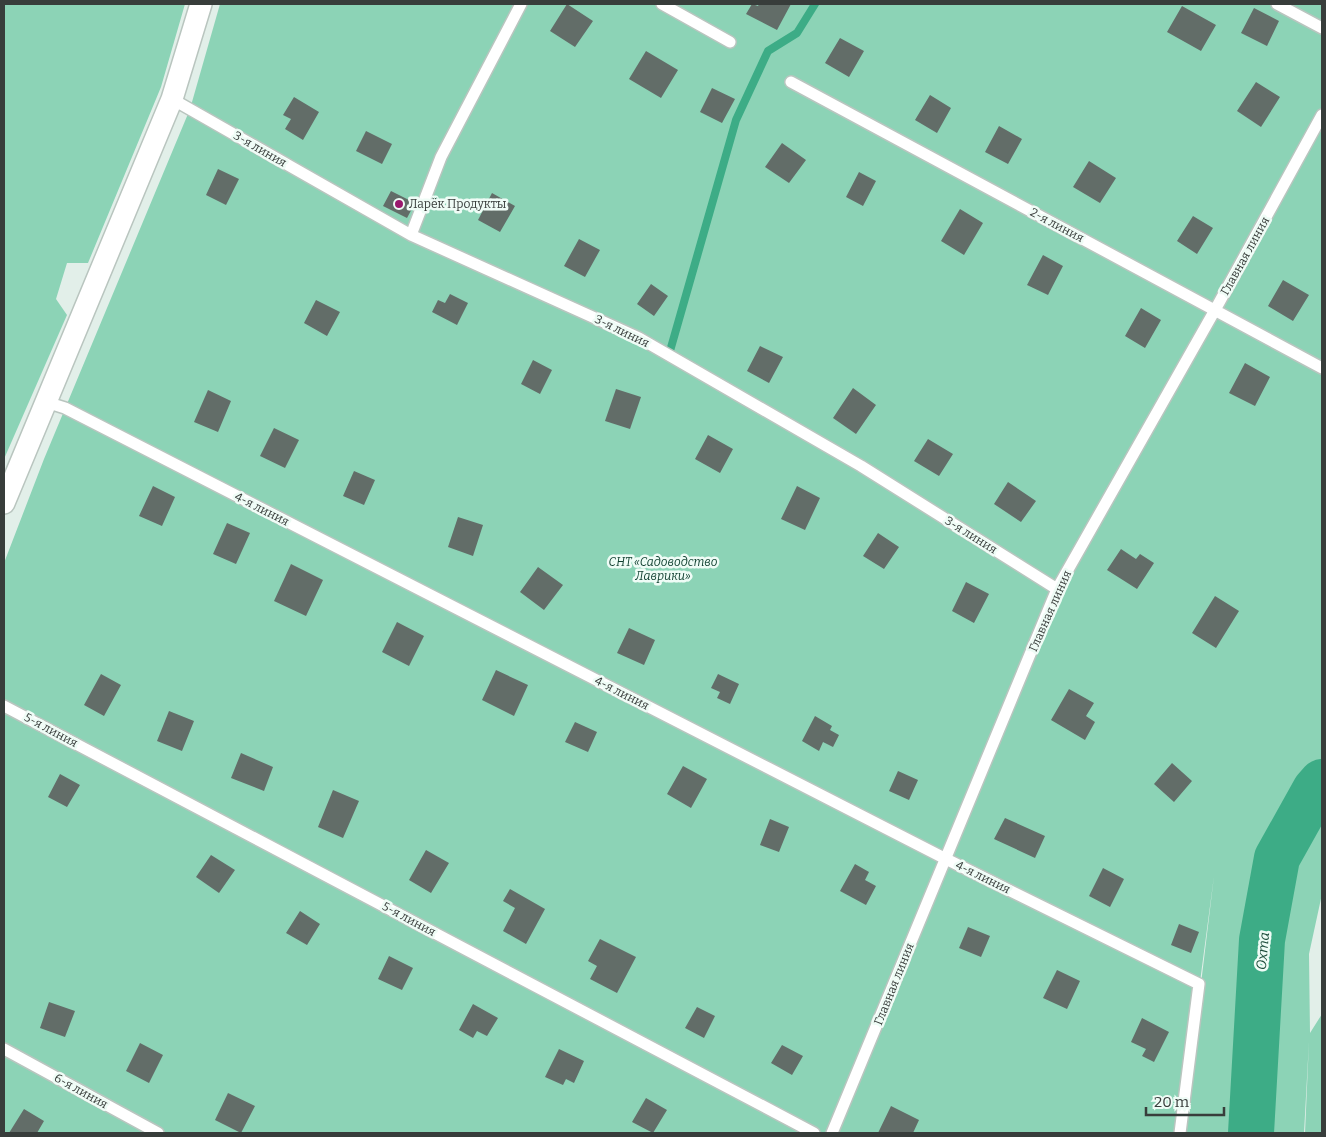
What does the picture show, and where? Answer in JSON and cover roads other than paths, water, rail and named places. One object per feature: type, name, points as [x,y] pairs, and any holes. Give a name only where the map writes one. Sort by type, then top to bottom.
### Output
[{"type":"street","points":[[4,503],[172,99],[200,4]]},
{"type":"lane","points":[[411,235],[441,157],[521,4]]},
{"type":"lane","points":[[662,4],[730,42]]},
{"type":"lane","points":[[1277,4],[1322,28]]},
{"type":"lane","name":"2-я линия","points":[[791,82],[1322,368]]},
{"type":"lane","name":"3-я линия","points":[[172,99],[411,235],[639,338],[860,466],[1058,589]]},
{"type":"lane","name":"Главная линия","points":[[832,1133],[1058,589],[1322,115]]},
{"type":"lane","name":"4-я линия","points":[[46,402],[74,413],[946,859],[1199,984],[1180,1133]]},
{"type":"lane","name":"5-я линия","points":[[4,706],[814,1133]]},
{"type":"lane","name":"6-я линия","points":[[4,1049],[158,1133]]},
{"type":"waterway","points":[[670,351],[736,120],[768,51],[797,33],[815,4]]},
{"type":"waterway","name":"Охта","points":[[1251,1133],[1262,940],[1277,858],[1315,790],[1322,782]]},
{"type":"place","name":"Ларёк Продукты","points":[[399,204]]},
{"type":"park label","name":"СНТ «Садоводство Лаврики»","points":[[663,569]]}]
